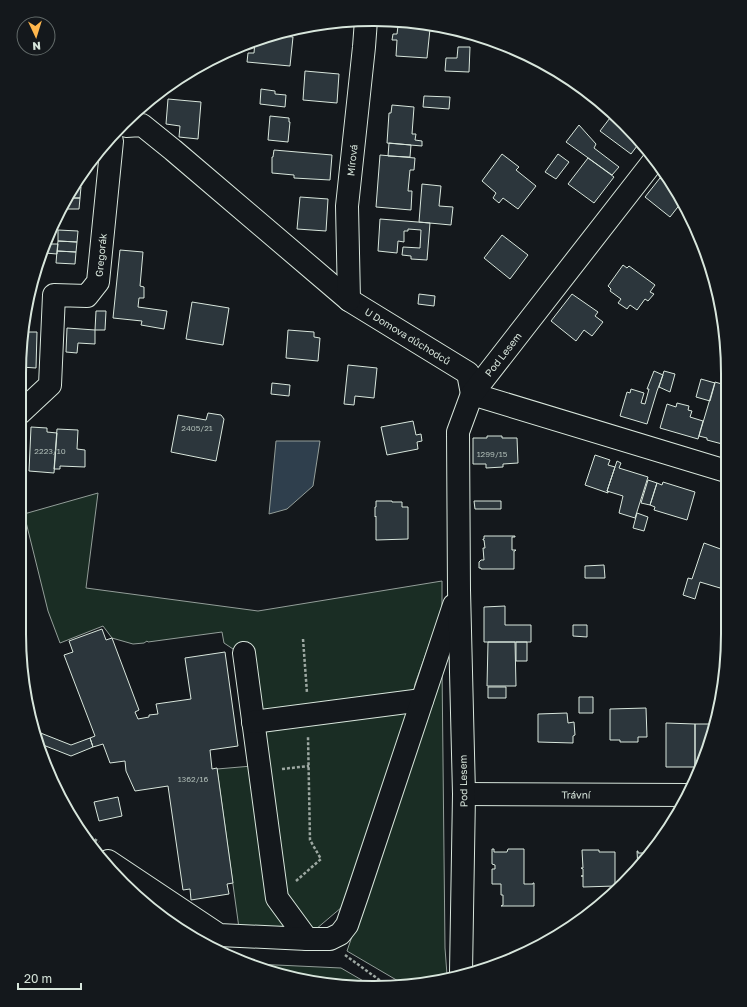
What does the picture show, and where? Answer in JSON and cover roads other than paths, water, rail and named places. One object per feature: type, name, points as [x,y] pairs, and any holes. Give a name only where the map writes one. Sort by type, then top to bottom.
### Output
[{"type":"street","name":"Mírová","points":[[349,300],[347,206],[366,26]]},
{"type":"street","name":"U Domova důchodců","points":[[137,120],[349,300],[468,373],[472,394]]},
{"type":"street","name":"Gregorák","points":[[26,407],[50,385],[54,295],[88,296],[98,282],[112,144]]},
{"type":"street","name":"Pod Lesem","points":[[461,969],[464,794],[459,590],[458,432],[472,394],[651,164]]},
{"type":"street","points":[[472,394],[721,469]]},
{"type":"street","name":"Pod Lesem","points":[[307,939],[330,939],[340,934],[347,925],[459,590]]},
{"type":"street","points":[[244,654],[278,898],[307,939]]},
{"type":"street","points":[[253,722],[422,700]]},
{"type":"street","name":"Trávní","points":[[464,794],[681,795]]},
{"type":"street","points":[[115,866],[218,935],[307,939]]},
{"type":"water","points":[[276,441],[320,441],[313,486],[287,509],[269,514]]}]
